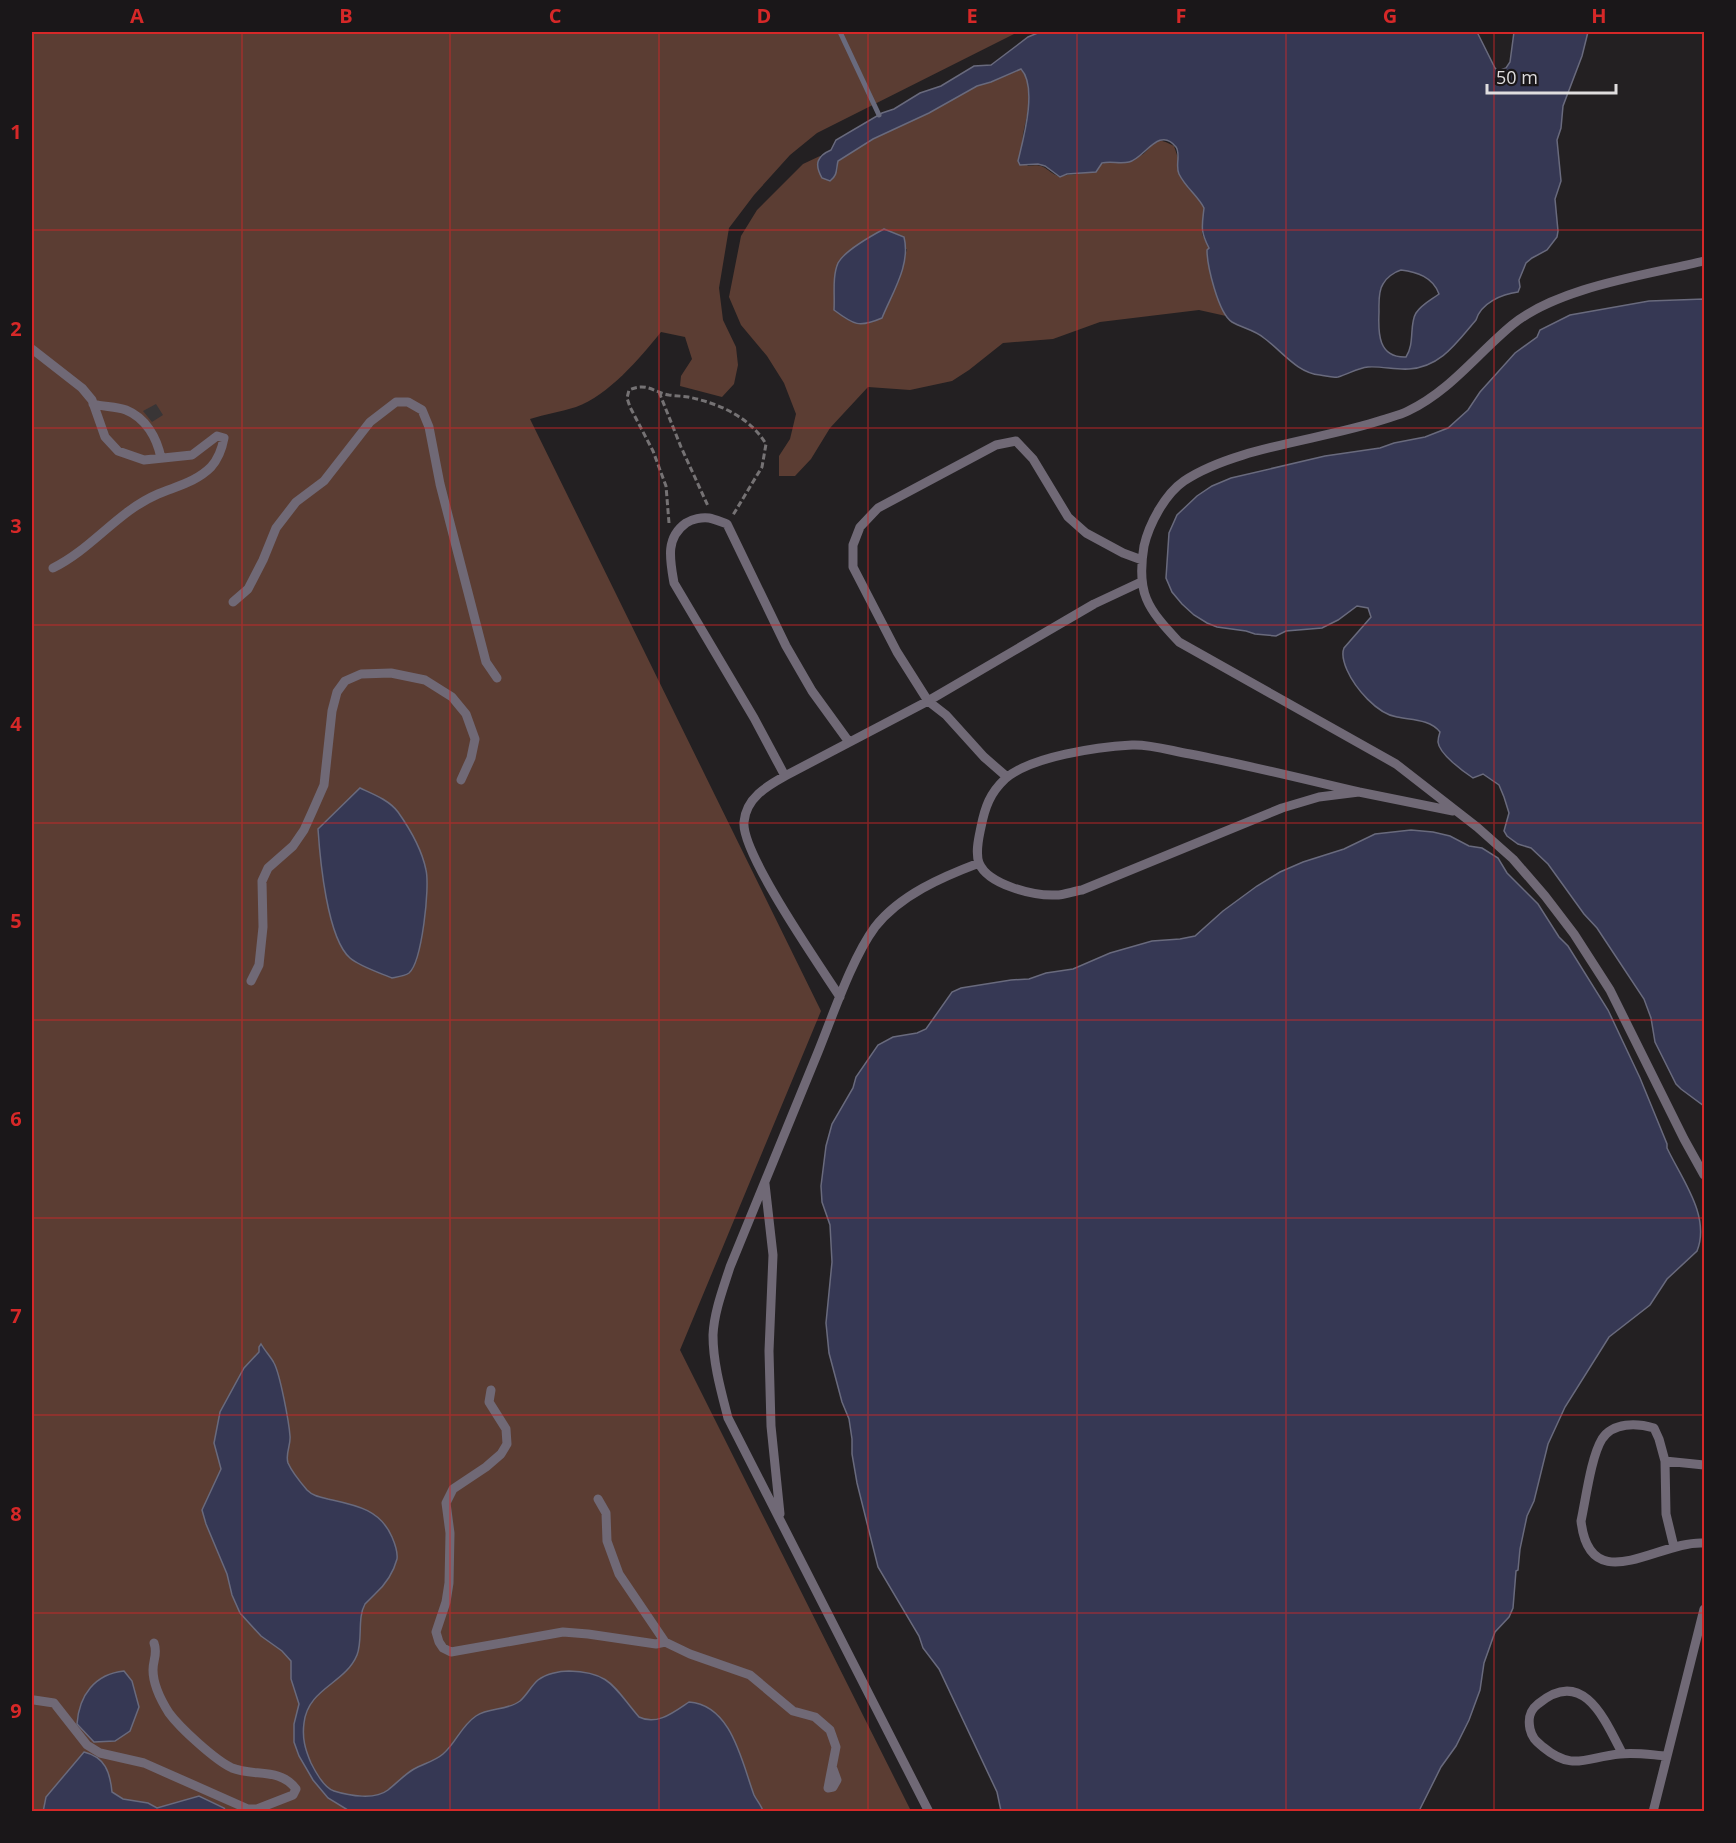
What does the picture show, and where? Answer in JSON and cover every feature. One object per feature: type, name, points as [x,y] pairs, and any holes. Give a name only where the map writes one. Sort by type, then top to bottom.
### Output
[{"type":"lane","points":[[1704,261],[1588,289],[1544,304],[1513,324],[1442,390],[1408,411],[1363,427],[1251,454],[1212,466],[1182,482],[1159,507],[1146,537],[1141,582],[1147,604],[1158,620],[1179,642],[1396,764],[1478,827],[1513,859],[1574,934],[1610,990],[1684,1139],[1704,1174]]},
{"type":"lane","points":[[32,349],[82,388],[93,404],[105,437],[118,451],[144,460],[192,455],[218,436],[224,438],[221,452],[211,466],[197,478],[158,494],[130,510],[70,560],[53,568]]},
{"type":"lane","points":[[232,602],[248,589],[276,528],[296,502],[324,481],[370,422],[396,402],[408,402],[422,411],[429,427],[440,484],[486,662],[497,678]]},
{"type":"lane","points":[[93,404],[124,409],[138,416],[155,436],[161,458]]},
{"type":"lane","points":[[1007,777],[984,757],[946,714],[928,701],[897,652],[853,567],[853,545],[860,527],[878,508],[996,445],[1016,441],[1033,459],[1068,517],[1086,533],[1123,553],[1142,560]]},
{"type":"lane","points":[[785,776],[674,583],[670,547],[677,530],[691,520],[708,517],[727,524],[786,646],[812,691],[849,742]]},
{"type":"lane","points":[[840,998],[783,908],[745,836],[744,821],[749,806],[762,789],[928,701],[1084,610],[1141,582]]},
{"type":"lane","points":[[251,981],[259,965],[263,927],[262,881],[268,868],[293,846],[304,830],[317,802],[324,785],[332,711],[345,681],[361,674],[391,673],[425,680],[452,697],[466,714],[475,739],[471,758],[461,780]]},
{"type":"lane","points":[[1359,792],[1319,797],[1282,808],[1093,886],[1056,895],[1028,893],[1008,887],[991,876],[979,863],[978,844],[990,796],[1007,777],[1032,765],[1062,755],[1096,748],[1135,745],[1251,765],[1359,792],[1455,811]]},
{"type":"lane","points":[[929,1812],[728,1418],[717,1378],[714,1335],[717,1307],[730,1267],[861,951],[875,927],[894,907],[948,875],[979,863]]},
{"type":"lane","points":[[765,1182],[773,1255],[769,1351],[771,1426],[781,1520]]},
{"type":"lane","points":[[491,1390],[489,1402],[506,1429],[507,1444],[501,1454],[486,1467],[453,1489],[446,1503],[450,1533],[450,1559],[446,1602],[436,1632],[439,1642],[451,1652],[563,1632],[656,1644],[665,1642]]},
{"type":"lane","points":[[1674,1547],[1666,1514],[1665,1461],[1659,1439],[1654,1428],[1642,1424],[1627,1424],[1603,1437],[1596,1454],[1581,1521],[1591,1553],[1599,1560],[1628,1561],[1674,1547],[1704,1543]]},
{"type":"lane","points":[[1665,1461],[1704,1465]]},
{"type":"lane","points":[[598,1499],[606,1513],[607,1541],[619,1574],[665,1642],[690,1654],[750,1676],[793,1711],[814,1717],[830,1730],[836,1747],[833,1769]]},
{"type":"lane","points":[[1653,1812],[1704,1609]]},
{"type":"lane","points":[[34,1700],[54,1704],[87,1745],[100,1753],[144,1763],[248,1809],[257,1809],[293,1795],[296,1789],[290,1780],[265,1773],[247,1773],[231,1767],[205,1749],[170,1714],[154,1679],[153,1668],[157,1651],[154,1643]]},
{"type":"lane","points":[[1622,1753],[1596,1706],[1584,1696],[1565,1691],[1548,1696],[1535,1707],[1528,1718],[1532,1737],[1556,1758],[1571,1762],[1622,1753],[1667,1756]]},
{"type":"path","points":[[670,547],[666,486],[653,451],[627,398],[629,390],[638,386],[692,398],[725,409],[755,428],[766,444],[762,467],[727,524]]},
{"type":"path","points":[[659,392],[713,519]]},
{"type":"shaded area","points":[[32,32],[1018,32],[817,133],[790,155],[754,195],[729,228],[719,288],[723,320],[736,347],[738,365],[734,384],[722,397],[680,386],[681,376],[692,359],[685,337],[661,332],[633,364],[600,394],[576,407],[530,419],[821,1011],[680,1350],[911,1811],[32,1811]]},
{"type":"shaded area","points":[[1020,69],[1025,75],[1029,100],[1019,157],[1028,166],[1042,167],[1060,177],[1082,173],[1108,162],[1131,160],[1144,153],[1156,141],[1174,146],[1188,188],[1205,208],[1202,234],[1209,248],[1216,294],[1226,316],[1199,310],[1100,322],[1053,339],[1003,343],[952,381],[910,390],[868,387],[830,428],[811,459],[795,476],[779,476],[779,456],[790,439],[796,414],[784,383],[767,356],[741,325],[729,297],[741,236],[757,210],[803,164],[820,156],[818,165],[837,172],[838,161],[873,139],[929,113],[977,85],[991,82]],"holes":[[[907,249],[898,283],[882,318],[835,290],[834,279]]]},
{"type":"water","points":[[1040,32],[1477,32],[1498,71],[1506,68],[1510,62],[1514,32],[1588,32],[1582,56],[1563,106],[1561,128],[1557,140],[1561,181],[1555,199],[1557,237],[1547,250],[1526,263],[1519,280],[1518,292],[1499,297],[1487,304],[1462,337],[1430,364],[1404,369],[1368,367],[1333,377],[1304,370],[1260,335],[1232,322],[1227,317],[1214,288],[1209,266],[1207,250],[1209,248],[1202,228],[1204,208],[1179,174],[1177,150],[1170,141],[1158,141],[1135,160],[1129,162],[1102,163],[1096,172],[1067,174],[1060,177],[1045,166],[1020,165],[1018,161],[1026,127],[1029,100],[1026,77],[1021,69],[977,86],[929,113],[873,139],[838,161],[833,179],[830,181],[822,178],[818,169],[818,161],[831,150],[836,140],[882,113],[894,109],[920,93],[941,86],[974,66],[991,65],[1028,37]],"holes":[[[1401,270],[1429,279],[1439,294],[1416,313],[1409,352],[1406,357],[1397,356],[1385,349],[1380,336],[1379,320],[1381,287],[1388,277]]]},
{"type":"water","points":[[884,229],[904,237],[903,268],[882,318],[862,324],[852,322],[834,310],[836,268],[846,253]]},
{"type":"water","points":[[1704,299],[1704,1106],[1676,1084],[1655,1042],[1651,1018],[1644,999],[1597,928],[1584,914],[1548,864],[1531,848],[1518,844],[1507,836],[1504,831],[1509,813],[1499,785],[1483,774],[1473,778],[1452,762],[1439,747],[1440,732],[1436,728],[1426,722],[1389,715],[1374,706],[1355,685],[1345,665],[1343,651],[1371,617],[1368,608],[1357,606],[1322,628],[1286,631],[1276,636],[1255,634],[1217,627],[1194,615],[1172,592],[1166,578],[1169,533],[1177,515],[1197,496],[1212,486],[1231,478],[1325,456],[1380,448],[1425,437],[1448,428],[1468,410],[1480,392],[1515,353],[1537,337],[1540,330],[1570,315],[1649,301]]},
{"type":"water","points":[[360,788],[385,801],[398,812],[415,840],[426,870],[426,907],[418,955],[409,973],[403,976],[392,978],[364,967],[350,958],[342,948],[330,916],[318,829]]},
{"type":"water","points":[[1411,830],[1450,836],[1469,846],[1482,848],[1498,858],[1507,873],[1538,904],[1559,937],[1568,946],[1608,1010],[1640,1078],[1667,1148],[1692,1198],[1700,1224],[1697,1251],[1667,1279],[1650,1305],[1609,1337],[1565,1407],[1548,1444],[1534,1501],[1527,1516],[1516,1571],[1513,1608],[1509,1617],[1495,1632],[1484,1663],[1480,1690],[1469,1720],[1456,1746],[1441,1767],[1419,1811],[1001,1811],[997,1792],[939,1669],[923,1648],[919,1636],[878,1567],[857,1483],[849,1419],[829,1353],[826,1323],[832,1262],[830,1225],[822,1202],[821,1186],[826,1146],[832,1124],[853,1088],[856,1077],[878,1045],[893,1037],[926,1029],[952,992],[961,988],[1029,979],[1046,973],[1073,969],[1110,953],[1152,941],[1195,936],[1223,911],[1280,872],[1344,849],[1375,834]]},
{"type":"water","points":[[261,1344],[274,1363],[279,1377],[290,1436],[287,1460],[294,1474],[314,1495],[357,1506],[374,1514],[387,1528],[397,1551],[397,1559],[391,1574],[383,1586],[365,1604],[357,1655],[344,1673],[319,1694],[307,1711],[303,1728],[306,1748],[315,1771],[327,1787],[355,1796],[383,1793],[411,1771],[443,1754],[476,1716],[515,1704],[541,1678],[553,1673],[569,1671],[583,1672],[603,1678],[617,1690],[639,1717],[646,1719],[665,1717],[689,1702],[704,1706],[716,1713],[733,1738],[754,1795],[763,1811],[351,1812],[328,1798],[313,1780],[294,1742],[294,1724],[299,1704],[291,1679],[291,1661],[282,1651],[261,1636],[240,1613],[202,1510],[221,1469],[214,1443],[220,1412],[244,1368],[259,1352]]},
{"type":"water","points":[[124,1671],[132,1681],[139,1707],[130,1731],[115,1741],[94,1742],[77,1724],[81,1704],[85,1695],[97,1681],[105,1676]]},
{"type":"water","points":[[84,1752],[102,1762],[110,1778],[112,1792],[123,1799],[148,1803],[157,1808],[199,1796],[226,1811],[43,1812],[46,1797]]},
{"type":"building","points":[[156,404],[163,415],[152,422],[143,411]]},
{"type":"waterway","points":[[840,32],[879,115]]}]
